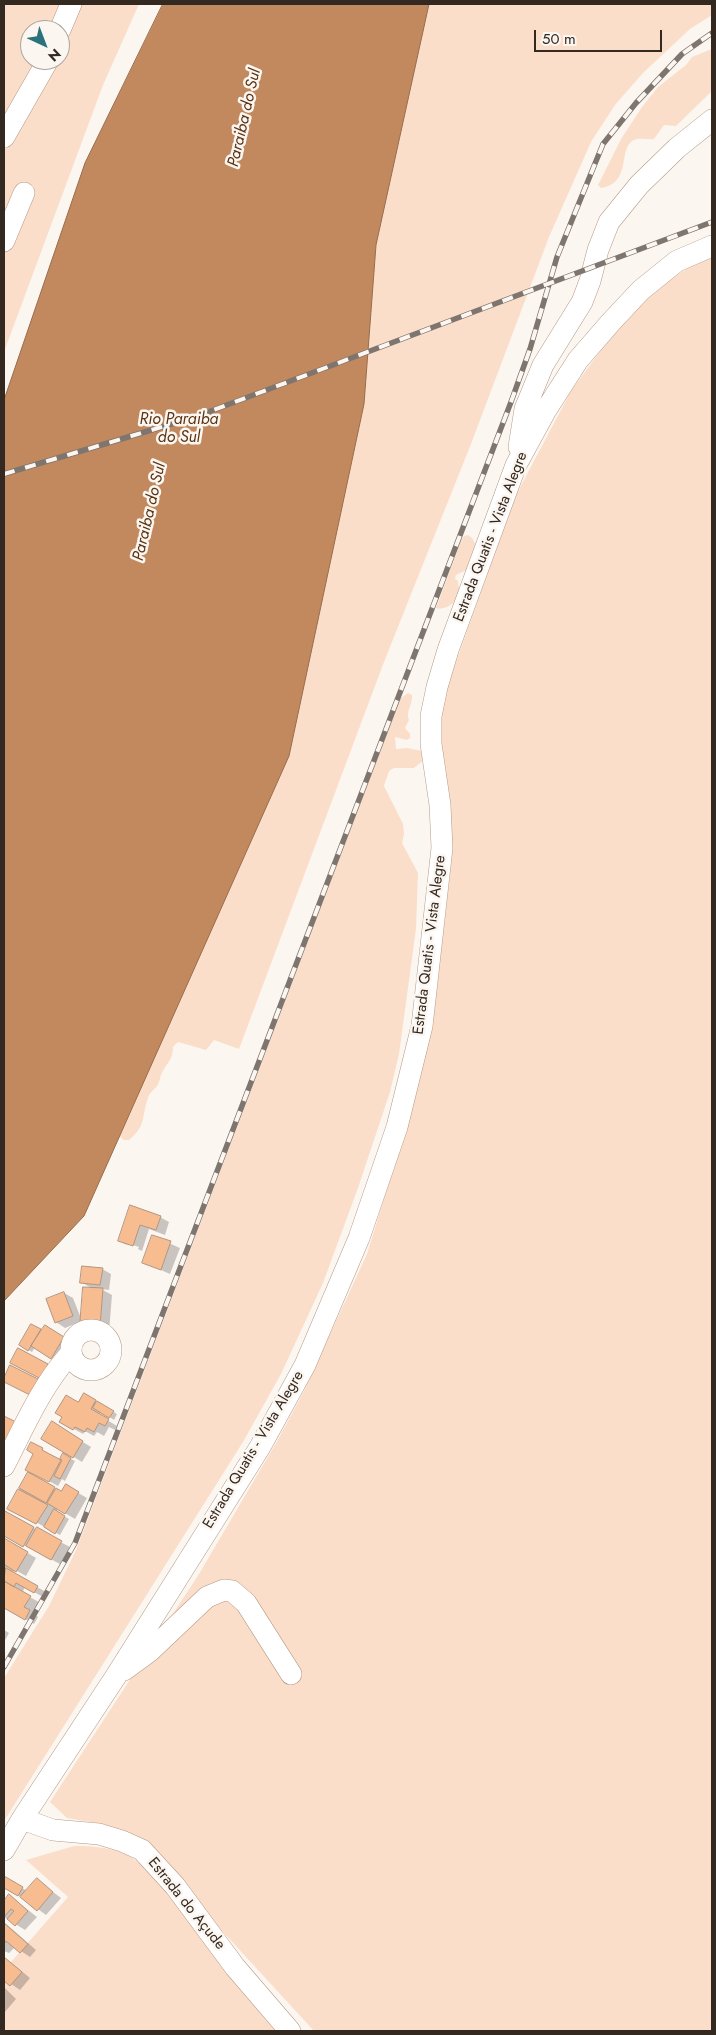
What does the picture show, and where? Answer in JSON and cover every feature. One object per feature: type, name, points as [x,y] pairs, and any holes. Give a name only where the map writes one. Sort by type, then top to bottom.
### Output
[{"type":"street","points":[[64,20],[71,4]]},
{"type":"street","points":[[4,137],[42,70]]},
{"type":"street","points":[[516,465],[525,409],[543,366],[582,302],[609,222],[639,185],[677,148],[712,120]]},
{"type":"street","points":[[4,241],[24,193]]},
{"type":"street","name":"Estrada Quatis - Vista Alegre","points":[[4,1850],[260,1447],[305,1365],[359,1238],[397,1127],[422,1026],[442,848],[440,805],[431,744],[431,716],[448,650],[516,465],[546,410],[578,360],[611,322],[641,290],[677,261],[712,246]]},
{"type":"street","points":[[4,1466],[38,1397],[70,1354]]},
{"type":"street","points":[[116,1676],[150,1650],[207,1597],[224,1590],[232,1591],[246,1603],[292,1674]]},
{"type":"street","name":"Estrada do Açude","points":[[22,1819],[53,1830],[99,1834],[142,1850],[175,1886],[235,1967],[290,2031]]},
{"type":"shaded area","points":[[4,4],[139,4],[103,85],[4,352]]},
{"type":"shaded area","points":[[429,4],[712,4],[712,15],[690,29],[643,73],[615,105],[591,142],[549,237],[471,444],[384,662],[239,1049],[214,1040],[206,1050],[178,1042],[173,1047],[171,1059],[161,1075],[158,1085],[150,1093],[139,1130],[129,1140],[124,1140],[119,1136],[289,756],[364,404],[376,245]]},
{"type":"shaded area","points":[[712,49],[712,91],[676,126],[664,125],[654,139],[637,139],[629,144],[621,173],[617,180],[611,185],[601,188],[598,185],[621,139],[642,107],[658,87],[686,65],[692,57]]},
{"type":"shaded area","points":[[712,258],[712,2031],[314,2031],[224,1933],[158,1852],[143,1840],[121,1830],[102,1824],[67,1818],[50,1802],[199,1574],[276,1443],[303,1393],[367,1254],[407,1124],[432,1028],[452,856],[440,737],[442,705],[516,495],[571,391],[611,336],[654,291],[689,267]]},
{"type":"shaded area","points":[[468,535],[477,547],[467,570],[456,575],[455,579],[458,581],[459,591],[458,597],[446,607],[436,608],[461,541],[464,536]]},
{"type":"shaded area","points":[[408,693],[412,695],[412,699],[408,714],[409,720],[405,728],[410,734],[410,738],[407,740],[395,737],[396,749],[407,748],[422,751],[424,760],[414,768],[394,768],[389,771],[384,786],[403,824],[404,834],[402,843],[418,873],[416,929],[399,1054],[390,1092],[358,1188],[323,1283],[281,1374],[243,1442],[4,1821],[4,1678],[49,1606],[76,1550],[400,699]]},
{"type":"shaded area","points":[[74,1846],[100,1847],[117,1851],[132,1858],[149,1871],[167,1891],[223,1967],[276,2031],[4,2031],[4,1970],[68,1897],[26,1860]]},
{"type":"water","name":"Rio Paraiba do Sul","points":[[163,4],[429,4],[376,245],[364,404],[289,756],[84,1216],[4,1301],[4,400],[85,163]]},
{"type":"building","points":[[130,1205],[161,1216],[156,1230],[140,1225],[133,1246],[118,1241]]},
{"type":"building","points":[[152,1235],[171,1241],[161,1270],[142,1263]]},
{"type":"building","points":[[82,1266],[103,1268],[100,1285],[80,1283]]},
{"type":"building","points":[[83,1287],[103,1288],[100,1327],[80,1326]]},
{"type":"building","points":[[64,1292],[73,1316],[55,1323],[46,1299]]},
{"type":"building","points":[[31,1324],[41,1329],[28,1351],[19,1345]]},
{"type":"building","points":[[45,1325],[64,1337],[51,1359],[31,1346]]},
{"type":"building","points":[[18,1348],[48,1364],[41,1379],[10,1363]]},
{"type":"building","points":[[10,1365],[40,1380],[32,1396],[4,1382]]},
{"type":"building","points":[[84,1393],[96,1400],[91,1409],[109,1419],[105,1426],[99,1423],[94,1432],[87,1428],[85,1432],[75,1427],[73,1430],[59,1422],[62,1417],[55,1413],[66,1395],[78,1402]]},
{"type":"building","points":[[97,1401],[114,1411],[109,1418],[93,1408]]},
{"type":"building","points":[[4,1416],[16,1422],[4,1443]]},
{"type":"building","points":[[52,1421],[83,1441],[73,1458],[41,1439]]},
{"type":"building","points":[[31,1442],[61,1460],[49,1482],[25,1470],[33,1454],[27,1450]]},
{"type":"building","points":[[63,1453],[71,1458],[60,1479],[54,1476],[62,1460],[60,1459]]},
{"type":"building","points":[[28,1472],[55,1487],[46,1503],[19,1488]]},
{"type":"building","points":[[66,1484],[79,1492],[65,1514],[47,1503],[56,1488],[61,1491]]},
{"type":"building","points":[[18,1489],[48,1505],[36,1524],[7,1509]]},
{"type":"building","points":[[54,1509],[65,1516],[55,1534],[44,1527]]},
{"type":"building","points":[[5,1511],[34,1527],[23,1547],[4,1536]]},
{"type":"building","points":[[37,1527],[62,1541],[51,1560],[26,1546]]},
{"type":"building","points":[[4,1538],[28,1552],[16,1572],[5,1565],[4,1567]]},
{"type":"building","points":[[6,1568],[38,1586],[34,1593],[16,1583],[14,1587],[4,1581]]},
{"type":"building","points":[[4,1581],[31,1596],[24,1607],[30,1610],[25,1620],[4,1608]]},
{"type":"building","points":[[4,1876],[23,1887],[18,1896],[4,1888]]},
{"type":"building","points":[[37,1878],[53,1892],[37,1911],[20,1897]]},
{"type":"building","points":[[9,1894],[28,1911],[15,1926],[7,1919],[14,1911],[11,1909],[4,1917],[4,1901]]},
{"type":"building","points":[[4,1923],[28,1944],[20,1953],[6,1941],[4,1944]]},
{"type":"building","points":[[4,1957],[22,1972],[10,1986],[4,1981]]},
{"type":"railway","points":[[4,1667],[75,1543],[511,402],[530,349],[557,257],[603,144],[636,103],[682,54],[712,33]]},
{"type":"railway","points":[[4,474],[195,417],[712,222]]},
{"type":"water label","name":"Paraiba do Sul","points":[[245,118]]},
{"type":"water label","name":"Paraiba do Sul","points":[[150,512]]}]
